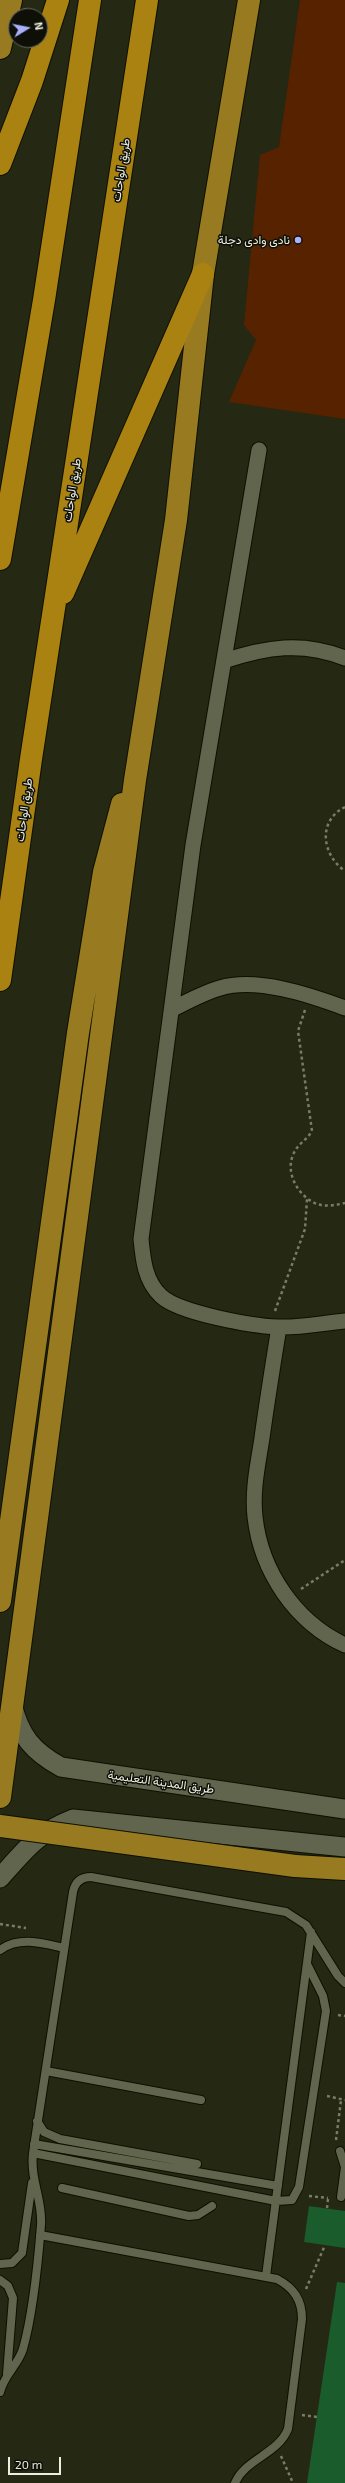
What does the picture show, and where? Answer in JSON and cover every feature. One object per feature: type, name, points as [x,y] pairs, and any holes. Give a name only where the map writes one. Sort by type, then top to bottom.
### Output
[{"type":"highway","points":[[0,164],[32,81],[58,0]]},
{"type":"highway","points":[[0,559],[44,300],[90,0]]},
{"type":"highway","name":"طريق الواحات","points":[[0,980],[52,620],[147,0]]},
{"type":"highway","points":[[52,620],[203,274]]},
{"type":"main road","points":[[0,48],[12,0]]},
{"type":"main road","points":[[0,1797],[136,780],[176,520],[203,274],[249,0]]},
{"type":"main road","points":[[0,1601],[53,1204],[104,872],[115,824],[124,798],[136,780]]},
{"type":"main road","points":[[0,1826],[295,1866],[342,1870]]},
{"type":"street","points":[[260,450],[193,845],[173,1009],[141,1239],[143,1261],[150,1281],[161,1296],[175,1306],[195,1313],[274,1327],[345,1321]]},
{"type":"street","points":[[224,661],[255,651],[287,646],[328,651],[345,658]]},
{"type":"street","points":[[173,1009],[197,996],[222,988],[247,984],[310,995],[345,1008]]},
{"type":"street","points":[[274,1327],[254,1486],[255,1516],[260,1545],[272,1573],[287,1598],[318,1629],[345,1645]]},
{"type":"street","name":"طريق المدينة التعليمية","points":[[12,1701],[17,1722],[27,1741],[42,1756],[61,1767],[345,1809]]},
{"type":"street","points":[[0,1878],[35,1839],[52,1827],[73,1819],[345,1847]]},
{"type":"lane","points":[[0,2264],[12,2263],[22,2253],[33,2178],[33,2153],[37,2121],[64,1948],[74,1887],[81,1879],[86,1877],[279,1909],[293,1915],[311,1932],[338,1976],[345,1983]]},
{"type":"lane","points":[[266,2276],[311,1932]]},
{"type":"lane","points":[[0,1950],[10,1944],[22,1942],[64,1948]]},
{"type":"lane","points":[[33,2153],[287,2202],[297,2194],[326,2011],[323,1996],[307,1964]]},
{"type":"lane","points":[[46,2071],[201,2100]]},
{"type":"lane","points":[[37,2121],[44,2132],[60,2139],[197,2164]]},
{"type":"lane","points":[[34,2144],[278,2186]]},
{"type":"lane","points":[[340,2151],[345,2167],[341,2196]]},
{"type":"lane","points":[[0,2392],[7,2375],[22,2351],[40,2235],[41,2213],[33,2178]]},
{"type":"lane","points":[[62,2188],[189,2216],[198,2215],[212,2206]]},
{"type":"lane","points":[[40,2235],[266,2276],[284,2283],[296,2294],[300,2302],[302,2319],[288,2429],[277,2447],[242,2472],[235,2483]]},
{"type":"lane","points":[[0,2280],[8,2286],[12,2298],[7,2375]]},
{"type":"path","points":[[345,807],[332,818],[325,837],[326,848],[330,858],[345,871]]},
{"type":"path","points":[[310,995],[298,1031],[312,1131],[296,1148],[290,1166],[295,1184],[307,1199],[318,1204],[345,1203]]},
{"type":"path","points":[[274,1327],[304,1230],[307,1199]]},
{"type":"path","points":[[287,1598],[345,1560]]},
{"type":"path","points":[[337,2023],[338,2015],[345,2016]]},
{"type":"path","points":[[328,2090],[327,2098],[345,2100]]},
{"type":"path","points":[[297,2194],[328,2198]]},
{"type":"path","points":[[300,2302],[325,2245]]},
{"type":"path","points":[[277,2447],[293,2483]]},
{"type":"shaded area","name":"نادى وادى دجلة","points":[[300,0],[345,0],[345,419],[229,402],[256,340],[244,325],[260,155],[279,147]]},
{"type":"building","points":[[309,2206],[345,2211],[345,2248],[304,2242]]},
{"type":"building","points":[[337,2282],[345,2283],[345,2483],[307,2483]]},
{"type":"place","name":"نادى وادى دجلة","points":[[298,240]]}]
